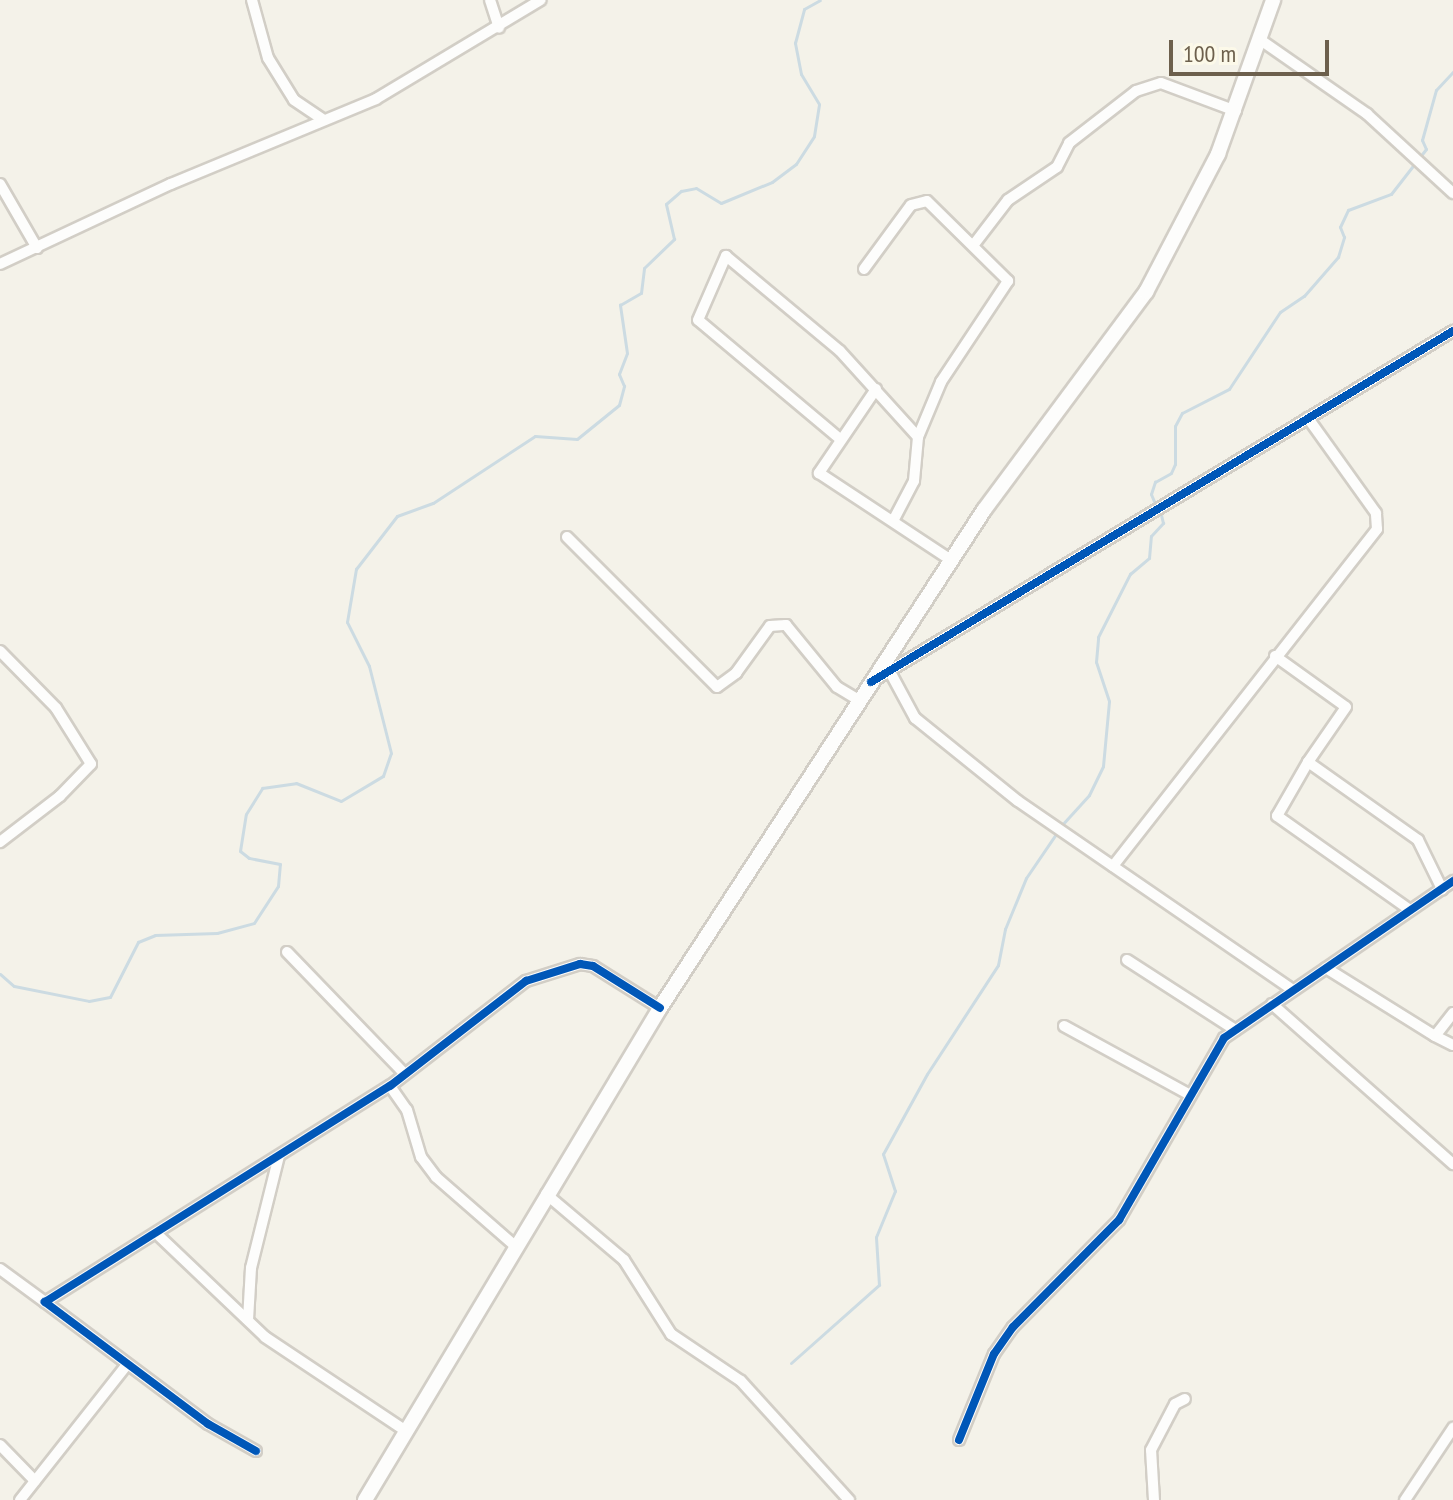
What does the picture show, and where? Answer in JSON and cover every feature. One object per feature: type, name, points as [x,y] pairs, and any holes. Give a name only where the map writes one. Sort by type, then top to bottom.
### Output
[{"type":"main road","points":[[365,1500],[660,1008],[859,700],[951,560],[1146,292],[1206,180],[1236,111],[1262,41],[1273,0]]},
{"type":"street","points":[[252,0],[268,58],[294,100],[322,119]]},
{"type":"street","points":[[490,0],[499,28]]},
{"type":"street","points":[[0,264],[322,119],[376,99],[499,28],[541,0]]},
{"type":"street","points":[[1262,41],[1323,79],[1418,159],[1453,193]]},
{"type":"street","points":[[975,243],[1008,200],[1057,167],[1069,143],[1136,91],[1161,83],[1236,111]]},
{"type":"street","points":[[0,184],[37,248]]},
{"type":"street","points":[[864,269],[918,201],[927,201],[975,243],[1007,285],[941,382],[918,437],[914,481],[893,521]]},
{"type":"street","points":[[840,439],[698,320],[726,256],[840,351],[918,437]]},
{"type":"street","points":[[871,682],[1453,331]]},
{"type":"street","points":[[876,389],[819,473],[951,560]]},
{"type":"street","points":[[1113,866],[1275,656],[1367,543],[1379,521],[1308,418]]},
{"type":"street","points":[[567,537],[717,687],[736,673],[770,626],[786,625],[837,687],[859,700]]},
{"type":"street","points":[[0,651],[56,708],[91,764],[60,796],[0,842]]},
{"type":"street","points":[[1275,656],[1346,707],[1308,762],[1277,816],[1410,910]]},
{"type":"street","points":[[889,670],[915,718],[1018,801],[1292,989]]},
{"type":"street","points":[[1308,762],[1418,840],[1442,889]]},
{"type":"street","points":[[959,1440],[994,1354],[1013,1327],[1119,1220],[1188,1094],[1224,1038],[1453,881]]},
{"type":"street","points":[[287,952],[404,1073]]},
{"type":"street","points":[[1127,960],[1235,1030]]},
{"type":"street","points":[[45,1302],[390,1086],[526,981],[580,964],[593,966],[660,1008]]},
{"type":"street","points":[[1326,968],[1453,1045]]},
{"type":"street","points":[[1272,1004],[1453,1164]]},
{"type":"street","points":[[1435,1036],[1453,1013]]},
{"type":"street","points":[[1064,1026],[1188,1094]]},
{"type":"street","points":[[390,1086],[407,1110],[421,1157],[436,1177],[515,1246]]},
{"type":"street","points":[[248,1320],[251,1268],[279,1156]]},
{"type":"street","points":[[546,1194],[624,1260],[671,1334],[741,1381],[849,1500]]},
{"type":"street","points":[[157,1234],[265,1337],[406,1431]]},
{"type":"street","points":[[0,1269],[126,1366],[256,1451]]},
{"type":"street","points":[[20,1500],[126,1366]]},
{"type":"street","points":[[1154,1500],[1154,1441],[1175,1404],[1185,1399]]},
{"type":"street","points":[[1405,1500],[1453,1428]]},
{"type":"street","points":[[0,1445],[35,1481]]},
{"type":"waterway","points":[[0,974],[14,986],[89,1001],[110,997],[138,942],[155,935],[217,933],[254,923],[278,886],[280,864],[249,858],[240,851],[246,814],[262,788],[296,783],[341,801],[383,776],[391,753],[369,666],[347,622],[356,569],[397,516],[433,503],[535,436],[577,439],[619,405],[624,386],[619,374],[627,353],[620,305],[641,293],[644,268],[674,239],[666,204],[681,191],[696,188],[721,203],[772,182],[796,164],[814,136],[819,104],[801,74],[795,43],[804,9],[820,0]]},
{"type":"waterway","points":[[1156,506],[1151,494],[1155,482],[1171,473],[1175,464],[1175,426],[1182,413],[1229,389],[1280,312],[1304,296],[1338,257],[1344,237],[1340,227],[1348,210],[1391,194],[1426,149],[1422,140],[1436,90],[1453,72]]},
{"type":"waterway","points":[[1060,827],[1089,795],[1103,766],[1109,701],[1096,662],[1098,637],[1130,574],[1149,558],[1151,536],[1163,523],[1161,515]]},
{"type":"waterway","points":[[791,1363],[879,1285],[876,1237],[895,1191],[883,1154],[927,1074],[998,965],[1005,929],[1026,878],[1056,834]]},
{"type":"cycle path","points":[[871,682],[1453,331]]},
{"type":"cycle path","points":[[959,1440],[994,1354],[1013,1327],[1119,1220],[1224,1038],[1453,881]]},
{"type":"cycle path","points":[[256,1451],[208,1424],[45,1302],[390,1086],[526,981],[580,964],[593,966],[660,1008]]}]
